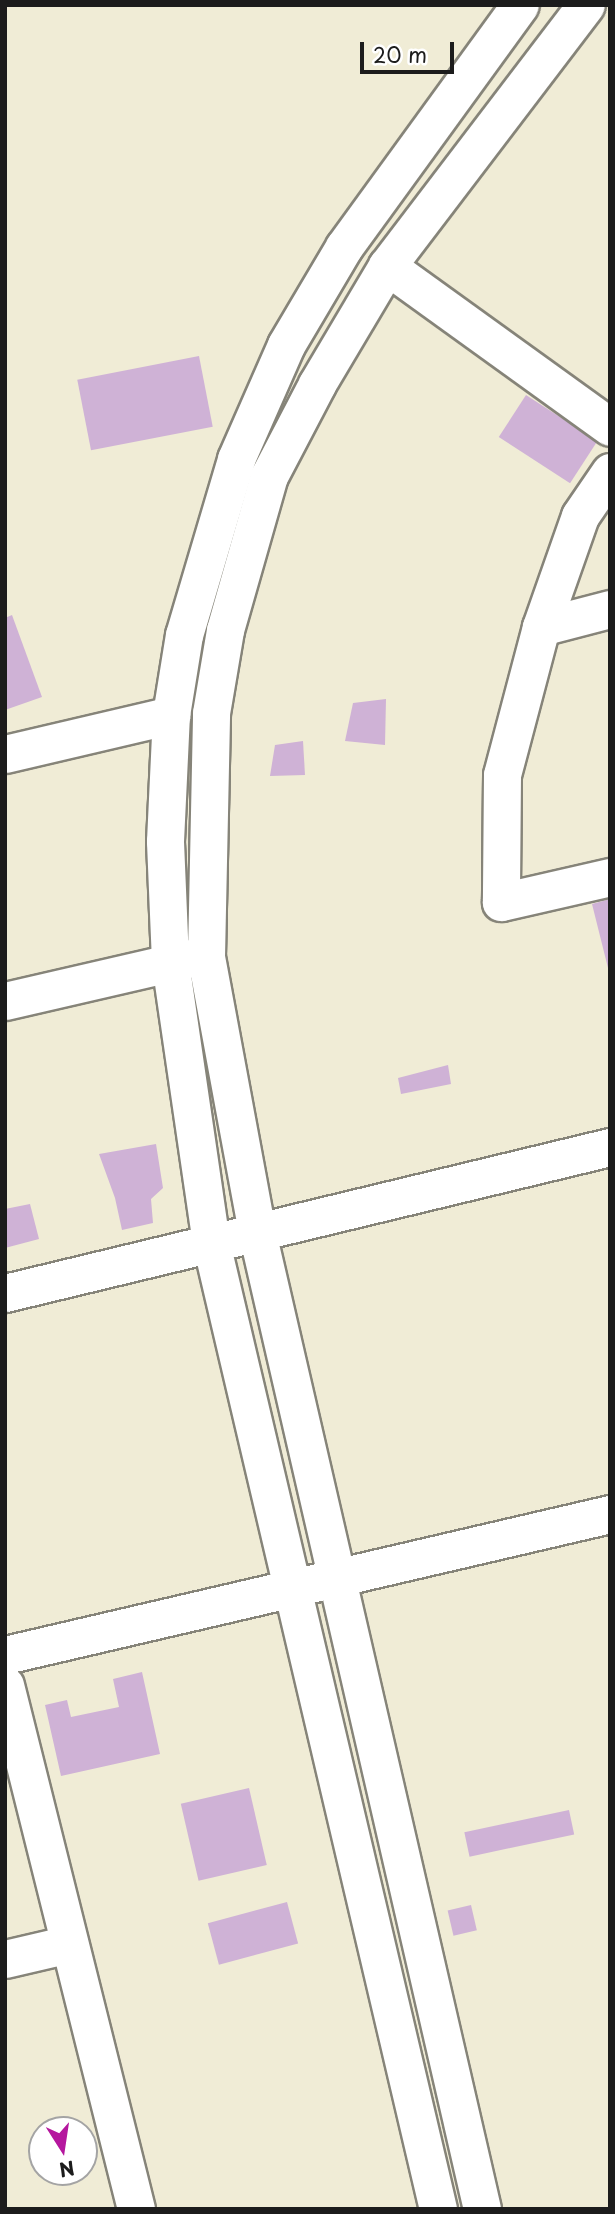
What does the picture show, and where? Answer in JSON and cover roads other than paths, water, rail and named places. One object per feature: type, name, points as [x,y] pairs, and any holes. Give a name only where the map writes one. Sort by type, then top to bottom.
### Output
[{"type":"street","points":[[438,2209],[211,1243],[170,961],[165,841],[171,715],[184,635],[236,459],[286,345],[344,247],[520,5]]},
{"type":"street","points":[[482,2209],[257,1232],[206,956],[211,713],[225,629],[269,476],[317,384],[387,266],[586,5]]},
{"type":"street","points":[[387,266],[610,428]]},
{"type":"street","points":[[610,472],[580,516],[541,627],[502,775],[501,902],[610,877]]},
{"type":"street","points":[[541,627],[610,609]]},
{"type":"street","points":[[5,754],[171,715]]},
{"type":"street","points":[[5,1001],[170,961],[206,956]]},
{"type":"street","points":[[5,1293],[610,1147]]},
{"type":"street","points":[[5,1655],[610,1514]]},
{"type":"street","points":[[5,1685],[136,2209]]},
{"type":"street","points":[[5,1959],[69,1944]]}]
